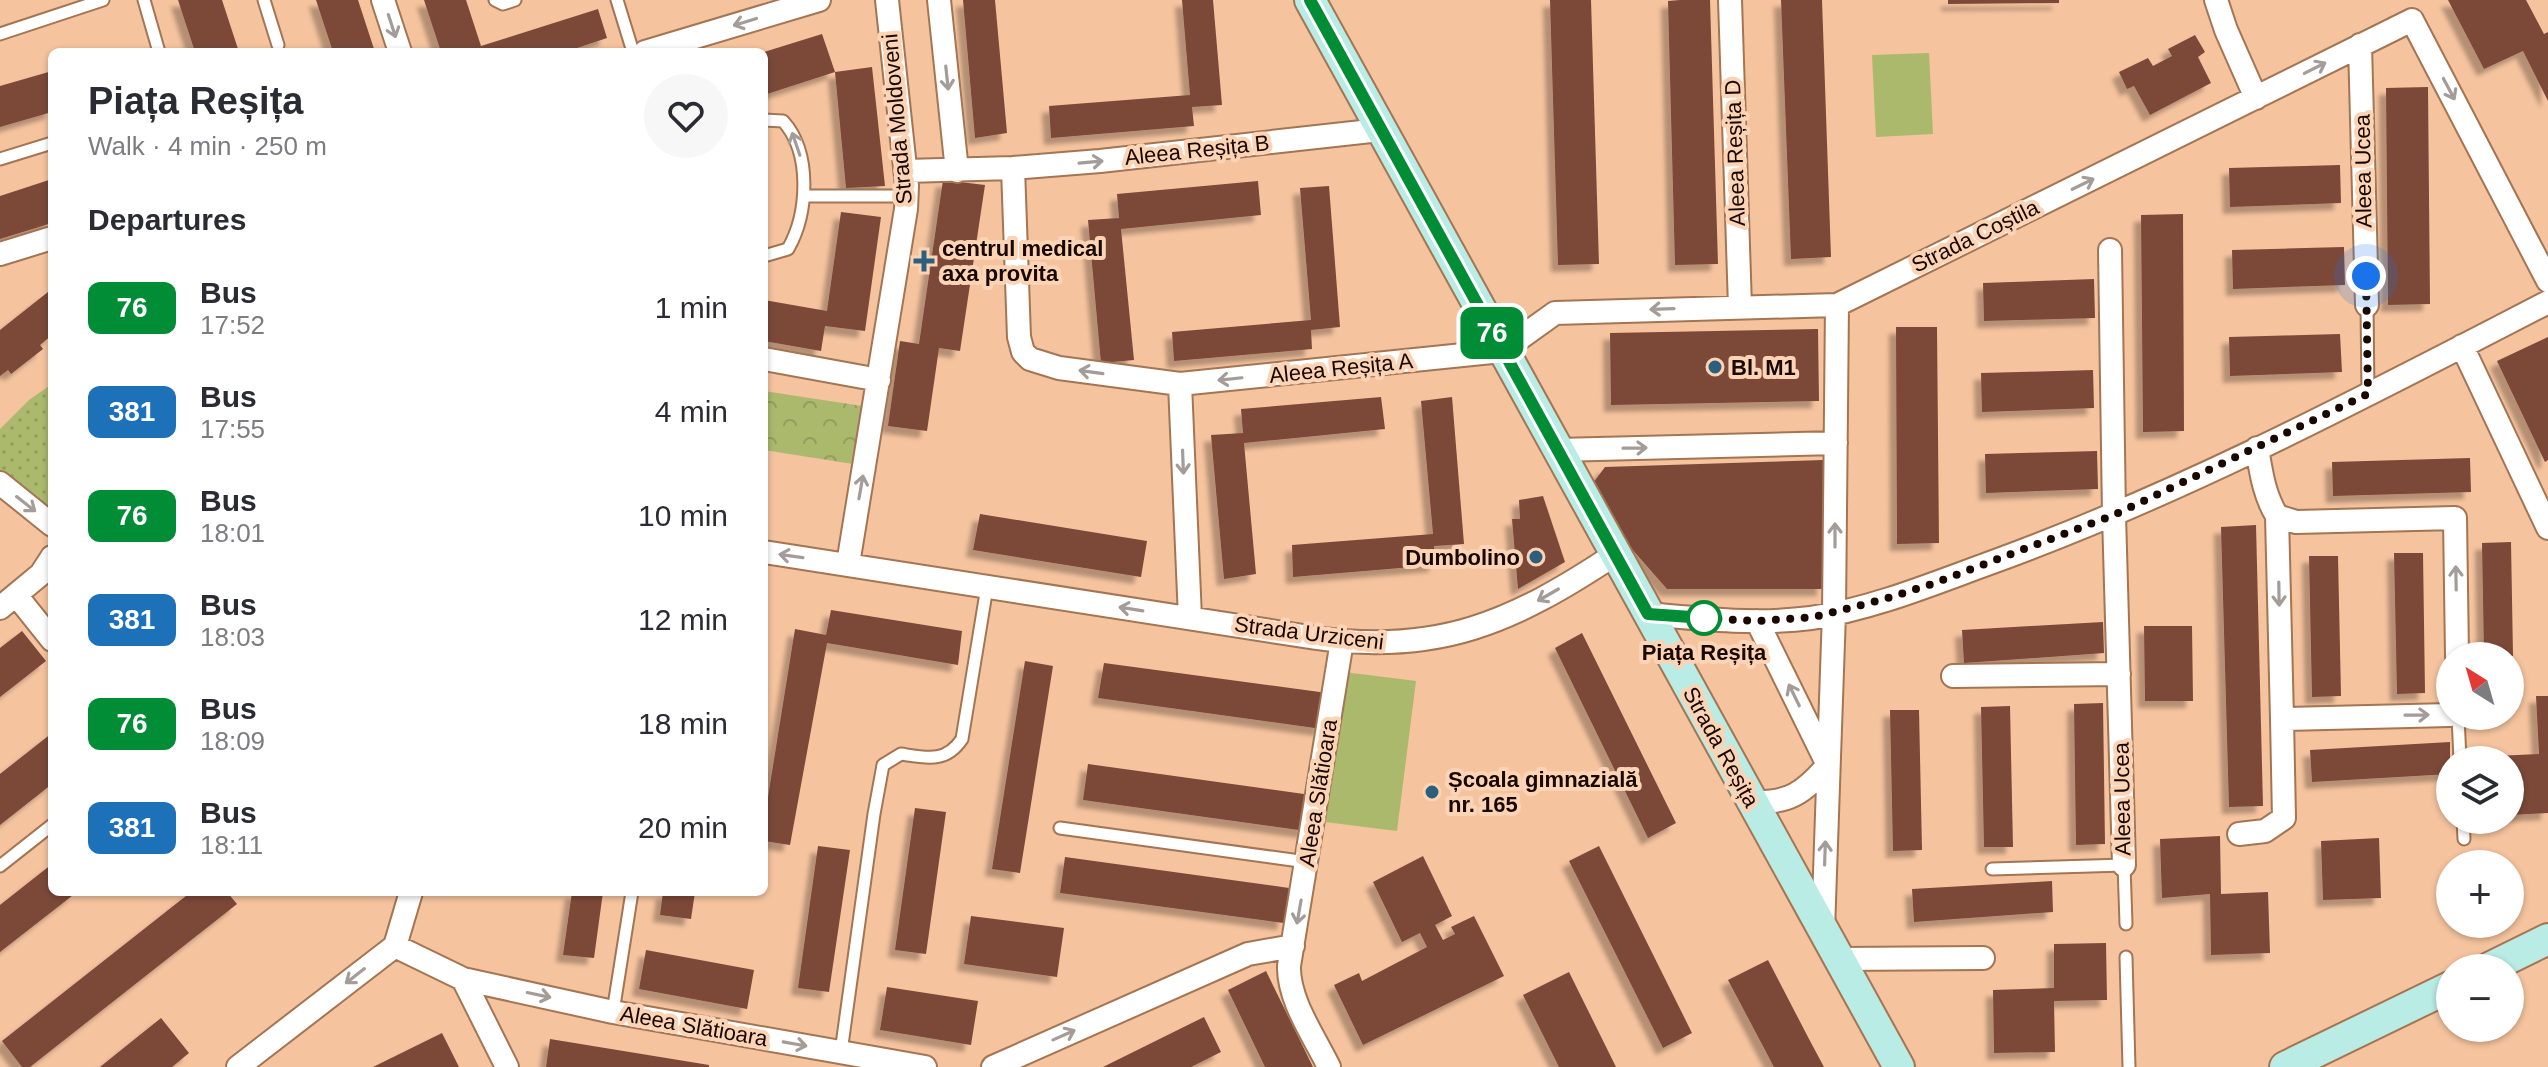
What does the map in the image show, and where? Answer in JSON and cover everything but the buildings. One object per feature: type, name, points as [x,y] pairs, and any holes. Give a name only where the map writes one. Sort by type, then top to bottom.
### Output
[{"type":"street","points":[[383,0],[399,48]]},
{"type":"street","points":[[658,48],[819,0]]},
{"type":"street","name":"Strada Moldoveni","points":[[848,564],[906,196],[906,171],[887,0]]},
{"type":"street","points":[[939,0],[957,171]]},
{"type":"street","name":"Strada Reșița","points":[[1310,0],[1899,1067]]},
{"type":"street","name":"Aleea Reșița D","points":[[1730,0],[1740,307]]},
{"type":"street","points":[[2216,0],[2256,98]]},
{"type":"street","name":"Strada Coștila","points":[[1837,305],[2412,20],[2548,281]]},
{"type":"street","name":"Aleea Ucea","points":[[2360,45],[2367,305]]},
{"type":"street","name":"Aleea Reșița B","points":[[906,171],[1013,168],[1380,130]]},
{"type":"street","points":[[1013,168],[1019,337],[1023,352],[1030,359],[1059,368],[1174,384],[1190,618]]},
{"type":"street","points":[[0,254],[48,239]]},
{"type":"street","name":"Aleea Ucea","points":[[2110,250],[2124,865]]},
{"type":"street","points":[[1648,614],[1790,620],[1834,613],[1932,584],[2114,515],[2368,394],[2548,302]]},
{"type":"street","points":[[1502,351],[1555,313],[1837,305],[1834,613],[1823,931]]},
{"type":"street","points":[[2462,346],[2547,522]]},
{"type":"street","name":"Aleea Reșița A","points":[[1174,384],[1502,351]]},
{"type":"street","points":[[768,360],[879,380]]},
{"type":"street","points":[[1557,450],[1836,443]]},
{"type":"street","points":[[2239,834],[2265,831],[2284,818],[2277,516],[2264,489],[2257,448]]},
{"type":"street","points":[[0,483],[48,522]]},
{"type":"street","points":[[2277,516],[2296,522],[2455,518],[2457,642]]},
{"type":"street","name":"Strada Urziceni","points":[[768,553],[1342,641],[1393,643],[1422,640],[1487,624],[1536,602],[1614,555]]},
{"type":"street","points":[[48,563],[41,574],[8,602],[48,637]]},
{"type":"street","points":[[1757,621],[1828,765]]},
{"type":"street","name":"Aleea Slătioara","points":[[1329,1067],[1289,979],[1342,641]]},
{"type":"street","points":[[1953,676],[2119,674]]},
{"type":"street","points":[[2282,719],[2436,715]]},
{"type":"street","points":[[1751,802],[1774,803],[1793,796],[1812,784],[1828,765]]},
{"type":"street","points":[[238,1067],[395,946],[410,896]]},
{"type":"street","points":[[2517,954],[2548,939]]},
{"type":"street","name":"Aleea Slătioara","points":[[395,946],[463,979],[613,1012],[925,1067]]},
{"type":"street","points":[[993,1067],[1248,954],[1293,946]]},
{"type":"street","points":[[1838,959],[1983,958]]},
{"type":"street","points":[[463,979],[507,1067]]},
{"type":"street","points":[[2285,1067],[2436,994]]},
{"type":"street","points":[[1879,1034],[1879,1067]]},
{"type":"lane","points":[[0,34],[103,0]]},
{"type":"lane","points":[[144,0],[158,48]]},
{"type":"lane","points":[[264,0],[278,45]]},
{"type":"lane","points":[[495,0],[503,4],[515,0]]},
{"type":"lane","points":[[617,0],[632,48]]},
{"type":"lane","points":[[768,120],[783,121],[790,129],[798,147],[804,196],[799,231],[788,249],[768,255]]},
{"type":"lane","points":[[0,159],[48,144]]},
{"type":"lane","points":[[804,196],[906,196]]},
{"type":"lane","name":"Aleea Ucea","points":[[2367,305],[2368,394]]},
{"type":"lane","points":[[841,1052],[883,765],[901,754],[932,758],[954,751],[962,739],[987,587]]},
{"type":"lane","points":[[0,866],[48,828]]},
{"type":"lane","points":[[1060,828],[1307,862]]},
{"type":"lane","points":[[2464,834],[2464,839]]},
{"type":"lane","points":[[1992,869],[2124,865]]},
{"type":"lane","name":"Aleea Ucea","points":[[2124,865],[2126,924]]},
{"type":"lane","points":[[613,1012],[631,896]]},
{"type":"lane","points":[[2126,957],[2129,1067]]},
{"type":"green space","points":[[1929,53],[1933,134],[1876,137],[1872,55]]},
{"type":"green space","points":[[48,387],[48,514],[0,472],[0,429],[29,400]]},
{"type":"green space","points":[[768,392],[862,406],[853,464],[768,451]]},
{"type":"green space","points":[[1344,672],[1416,681],[1397,831],[1325,822]]},
{"type":"bus line","name":"76","points":[[1310,0],[1648,614],[1705,618]]},
{"type":"place","name":"centrul medical axa provita","points":[[924,261]]},
{"type":"place","name":"Bl. M1","points":[[1715,367]]},
{"type":"place","name":"Dumbolino","points":[[1536,557]]},
{"type":"place","name":"Piața Reșița","points":[[1704,618]]},
{"type":"place","name":"Școala gimnazială nr. 165","points":[[1432,792]]},
{"type":"route","points":[[1704,618],[1757,621],[1814,617],[1932,584],[2114,515],[2368,394],[2366,276]]}]
